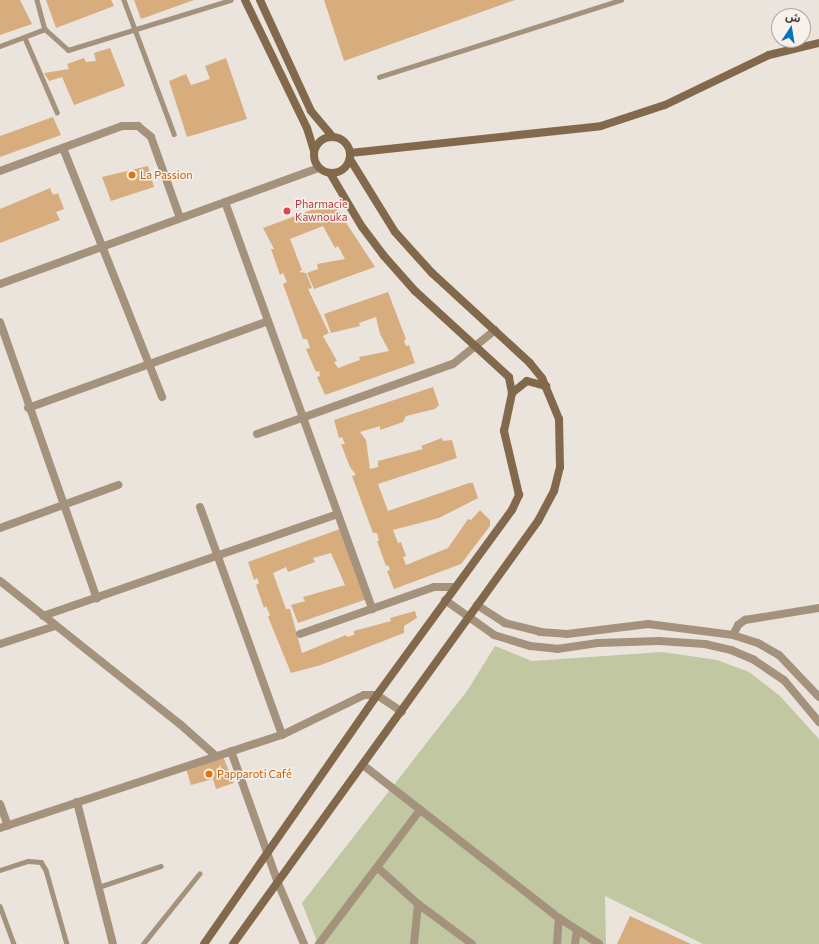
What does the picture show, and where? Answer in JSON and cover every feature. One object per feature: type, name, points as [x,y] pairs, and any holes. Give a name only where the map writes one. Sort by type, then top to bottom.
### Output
[{"type":"street","points":[[245,0],[307,128],[319,168]]},
{"type":"street","points":[[233,944],[402,712],[476,605],[538,521],[558,479],[562,437],[556,409],[546,386],[530,363],[432,273],[395,232],[350,156],[344,142],[333,137],[311,111],[260,0]]},
{"type":"street","points":[[350,156],[601,126],[665,105],[770,56],[819,43]]},
{"type":"street","points":[[0,171],[122,126],[131,125],[143,128],[151,137],[180,218]]},
{"type":"street","points":[[314,150],[321,140],[333,137]]},
{"type":"street","points":[[63,148],[162,397]]},
{"type":"street","points":[[330,173],[343,170],[350,156]]},
{"type":"street","points":[[0,284],[319,168],[330,173],[362,227],[384,256],[415,291],[477,345],[509,376],[512,393],[504,431],[506,451],[519,488],[516,503],[377,695],[268,855],[204,944]]},
{"type":"street","points":[[225,202],[304,417],[372,609]]},
{"type":"street","points":[[28,408],[268,321]]},
{"type":"street","points":[[0,322],[61,505],[96,599]]},
{"type":"street","points":[[256,434],[443,368],[477,345],[495,330]]},
{"type":"street","points":[[512,393],[527,381],[546,386]]},
{"type":"street","points":[[0,528],[118,485]]},
{"type":"street","points":[[200,507],[219,554],[282,735]]},
{"type":"street","points":[[43,616],[96,599],[219,554],[338,514]]},
{"type":"street","points":[[0,581],[55,626],[182,724],[216,756]]},
{"type":"street","points":[[300,634],[434,588],[454,587]]},
{"type":"street","points":[[445,600],[468,618],[494,635],[544,648],[639,641],[693,642],[730,650],[754,660],[784,680],[819,722]]},
{"type":"street","points":[[476,605],[505,623],[540,632],[567,634],[648,624],[733,635],[758,643],[779,655],[819,697]]},
{"type":"street","points":[[733,635],[738,625],[745,620],[819,608]]},
{"type":"street","points":[[0,644],[55,626]]},
{"type":"street","points":[[0,804],[4,827],[231,750],[282,735],[356,698],[377,695],[402,712]]},
{"type":"street","points":[[231,750],[278,883],[304,944]]},
{"type":"street","points":[[363,765],[559,918],[594,943]]},
{"type":"street","points":[[77,802],[113,944]]},
{"type":"street","points":[[319,944],[378,868],[420,810]]},
{"type":"street","points":[[378,868],[418,904],[472,944]]},
{"type":"street","points":[[414,944],[418,904]]},
{"type":"street","points":[[557,944],[559,918]]},
{"type":"street","points":[[575,944],[577,930]]},
{"type":"lane","points":[[37,0],[46,29],[68,50],[133,32],[231,0]]},
{"type":"lane","points":[[124,0],[133,32],[174,134]]},
{"type":"lane","points":[[379,77],[621,0]]},
{"type":"lane","points":[[0,46],[46,29]]},
{"type":"lane","points":[[25,38],[57,112]]},
{"type":"lane","points":[[0,870],[28,861],[41,862],[46,870],[67,944]]},
{"type":"lane","points":[[99,887],[161,866]]},
{"type":"lane","points":[[143,944],[199,874]]},
{"type":"lane","points":[[0,906],[14,944]]},
{"type":"green space","points":[[495,646],[532,661],[662,652],[717,660],[749,672],[780,696],[819,739],[819,944],[703,944],[605,896],[606,944],[318,944],[302,903],[467,691]]},
{"type":"building","points":[[0,0],[20,0],[32,24],[0,35]]},
{"type":"building","points":[[46,0],[111,0],[114,6],[56,28]]},
{"type":"building","points":[[134,0],[194,0],[141,19]]},
{"type":"building","points":[[324,0],[515,0],[344,61]]},
{"type":"building","points":[[110,48],[125,86],[74,105],[62,77],[49,81],[44,73],[69,69],[67,64],[84,58],[86,62],[96,61],[94,53]]},
{"type":"building","points":[[226,58],[247,119],[187,137],[169,81],[186,74],[191,85],[210,79],[205,66]]},
{"type":"building","points":[[53,117],[61,135],[0,157],[0,136]]},
{"type":"building","points":[[148,166],[154,187],[111,201],[102,177]]},
{"type":"building","points":[[50,188],[53,195],[58,193],[64,209],[56,212],[60,220],[0,243],[0,209]]},
{"type":"building","points":[[333,202],[343,217],[340,218],[342,222],[345,221],[375,267],[314,289],[307,273],[318,269],[317,264],[345,259],[338,246],[335,248],[323,226],[290,239],[302,270],[299,272],[306,273],[312,288],[308,289],[329,333],[323,336],[337,361],[334,362],[338,368],[360,360],[359,357],[389,351],[380,334],[376,317],[359,323],[360,326],[331,333],[324,314],[388,292],[406,339],[404,341],[406,346],[409,345],[415,363],[325,395],[317,377],[320,376],[319,371],[316,372],[306,349],[310,348],[307,339],[303,339],[283,284],[287,282],[283,273],[280,275],[271,249],[274,249],[263,228]]},
{"type":"building","points":[[433,387],[439,405],[435,409],[406,416],[403,422],[380,430],[380,426],[360,432],[366,440],[370,469],[378,467],[378,461],[423,449],[421,446],[442,438],[443,441],[452,440],[457,458],[378,484],[388,511],[469,483],[473,483],[478,498],[439,518],[393,530],[398,543],[401,542],[406,556],[403,557],[406,565],[448,548],[468,519],[471,520],[480,510],[490,520],[490,526],[461,564],[394,589],[387,571],[390,570],[388,565],[386,566],[377,541],[379,541],[377,533],[373,533],[352,476],[356,475],[350,467],[341,444],[345,444],[342,437],[339,438],[334,420]]},
{"type":"building","points":[[340,529],[367,599],[298,623],[291,605],[305,601],[303,597],[345,585],[331,553],[313,558],[315,562],[288,572],[286,567],[273,573],[286,609],[290,609],[302,653],[346,635],[347,637],[354,635],[354,631],[391,621],[390,618],[415,611],[417,618],[404,626],[404,633],[321,665],[291,673],[268,617],[270,615],[266,606],[264,608],[256,585],[259,583],[257,578],[254,580],[248,562]]},
{"type":"building","name":"Papparoti Café","points":[[222,754],[234,783],[216,789],[213,779],[191,785],[186,769]]},
{"type":"building","points":[[630,916],[691,944],[617,944]]},
{"type":"place","name":"La Passion","points":[[132,175]]},
{"type":"place","name":"Pharmacie Kawnouka","points":[[287,211]]},
{"type":"place","name":"Papparoti Café","points":[[209,774]]}]
